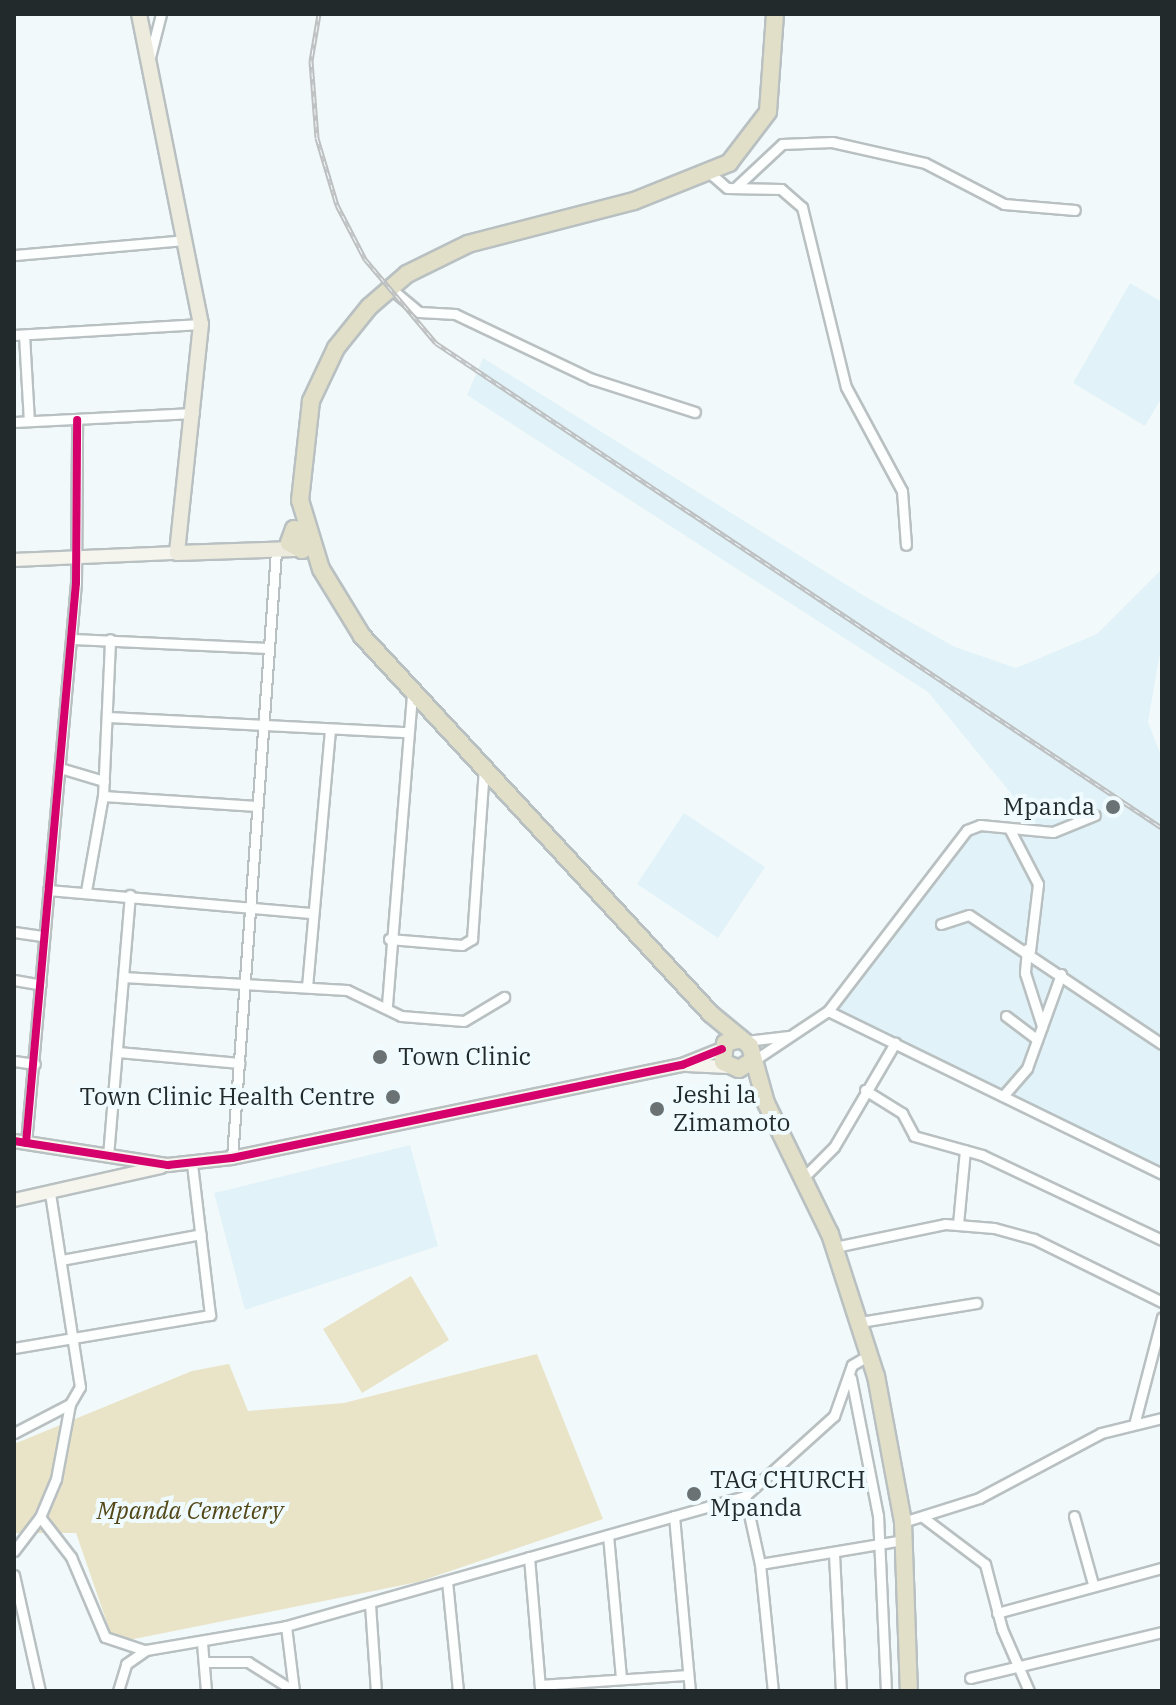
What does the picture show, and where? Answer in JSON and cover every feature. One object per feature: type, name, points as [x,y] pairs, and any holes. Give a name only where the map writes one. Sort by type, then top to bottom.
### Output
[{"type":"highway","points":[[775,14],[768,112],[748,146],[711,174],[468,244],[389,287],[321,374],[303,430],[299,540],[321,569],[362,636],[412,693],[711,1014],[743,1040],[766,1103],[835,1247],[869,1355],[903,1522],[909,1691]]},
{"type":"highway","points":[[711,1014],[730,1068],[766,1103]]},
{"type":"highway","points":[[722,1048],[743,1040]]},
{"type":"highway","points":[[730,1068],[750,1062]]},
{"type":"main road","points":[[136,15],[149,61],[201,324],[177,553],[269,552],[299,540]]},
{"type":"street","points":[[149,61],[161,14]]},
{"type":"street","points":[[736,187],[782,144],[832,142],[925,163],[1004,204],[1075,210]]},
{"type":"street","points":[[711,174],[724,187],[781,189],[802,207],[846,387],[902,491],[906,545]]},
{"type":"street","points":[[14,255],[185,240]]},
{"type":"street","points":[[389,287],[419,312],[455,314],[592,379],[695,412]]},
{"type":"street","points":[[29,421],[19,335],[201,324]]},
{"type":"street","points":[[14,422],[194,413]]},
{"type":"street","points":[[77,420],[77,557],[72,639],[35,1064],[20,1142],[168,1165]]},
{"type":"street","points":[[232,1158],[269,648],[269,552]]},
{"type":"street","points":[[14,560],[177,553]]},
{"type":"street","points":[[72,639],[269,648]]},
{"type":"street","points":[[86,891],[103,796],[110,639]]},
{"type":"street","points":[[387,1005],[389,939],[412,693]]},
{"type":"street","points":[[108,717],[408,732]]},
{"type":"street","points":[[307,987],[330,730]]},
{"type":"street","points":[[60,768],[104,781]]},
{"type":"street","points":[[389,939],[462,945],[472,939],[484,769]]},
{"type":"street","points":[[103,796],[257,806]]},
{"type":"street","points":[[750,1062],[828,1011],[967,830],[1009,828],[1053,832],[1095,815]]},
{"type":"street","points":[[1009,828],[1038,884],[1025,973],[1042,1026]]},
{"type":"street","points":[[48,890],[313,913]]},
{"type":"street","points":[[108,1156],[130,895]]},
{"type":"street","points":[[941,924],[969,915],[1029,950],[1162,1044]]},
{"type":"street","points":[[14,932],[44,936]]},
{"type":"street","points":[[1003,1096],[1027,1068],[1061,974]]},
{"type":"street","points":[[123,977],[347,990],[387,1005],[401,1016],[464,1021],[504,997]]},
{"type":"street","points":[[14,980],[41,985]]},
{"type":"street","points":[[828,1011],[1162,1174]]},
{"type":"street","points":[[1006,1016],[1037,1039]]},
{"type":"street","points":[[743,1040],[792,1036]]},
{"type":"street","points":[[804,1177],[827,1156],[895,1043]]},
{"type":"street","points":[[14,1200],[168,1165],[232,1158],[682,1065],[722,1048]]},
{"type":"street","points":[[118,1052],[240,1063]]},
{"type":"street","points":[[14,1061],[35,1064]]},
{"type":"street","points":[[682,1065],[730,1068]]},
{"type":"street","points":[[865,1090],[902,1113],[914,1136],[965,1150],[1162,1240]]},
{"type":"street","points":[[958,1224],[965,1150]]},
{"type":"street","points":[[14,1348],[210,1315],[192,1163]]},
{"type":"street","points":[[14,1551],[40,1517],[59,1468],[70,1404],[80,1387],[50,1193]]},
{"type":"street","points":[[835,1247],[958,1224],[1034,1239],[1162,1302]]},
{"type":"street","points":[[61,1260],[201,1234]]},
{"type":"street","points":[[860,1322],[976,1303]]},
{"type":"street","points":[[1135,1421],[1162,1317]]},
{"type":"street","points":[[40,1517],[71,1557],[105,1637],[146,1650],[202,1643],[286,1626],[370,1604],[745,1496],[834,1416],[850,1374],[869,1355]]},
{"type":"street","points":[[850,1374],[880,1543],[886,1691]]},
{"type":"street","points":[[14,1433],[70,1404]]},
{"type":"street","points":[[903,1522],[923,1518],[1135,1421],[1162,1418]]},
{"type":"street","points":[[745,1496],[760,1564],[773,1691]]},
{"type":"street","points":[[674,1516],[690,1691]]},
{"type":"street","points":[[1074,1516],[1093,1584]]},
{"type":"street","points":[[923,1518],[981,1557],[1018,1672],[1029,1691]]},
{"type":"street","points":[[608,1535],[621,1678]]},
{"type":"street","points":[[760,1564],[904,1540]]},
{"type":"street","points":[[834,1554],[841,1691]]},
{"type":"street","points":[[529,1557],[540,1688],[621,1678],[688,1675]]},
{"type":"street","points":[[997,1613],[1093,1584],[1162,1568]]},
{"type":"street","points":[[14,1575],[40,1691]]},
{"type":"street","points":[[447,1581],[458,1691]]},
{"type":"street","points":[[370,1604],[376,1691]]},
{"type":"street","points":[[286,1626],[294,1691]]},
{"type":"street","points":[[970,1678],[1018,1672],[1162,1632]]},
{"type":"street","points":[[202,1643],[206,1691]]},
{"type":"street","points":[[115,1690],[126,1664],[146,1650]]},
{"type":"street","points":[[204,1662],[248,1662],[294,1691]]},
{"type":"shaded area","points":[[1130,283],[1162,302],[1162,397],[1145,426],[1073,383]]},
{"type":"shaded area","points":[[483,358],[866,597],[955,647],[1016,668],[1097,634],[1162,569],[1162,641],[1148,722],[1162,758],[1162,1174],[829,1011],[950,849],[980,825],[1041,830],[928,692],[467,395]]},
{"type":"shaded area","points":[[684,813],[765,867],[718,938],[637,884]]},
{"type":"shaded area","points":[[410,1145],[438,1246],[245,1310],[214,1193]]},
{"type":"green space","points":[[411,1276],[449,1340],[362,1393],[323,1329]]},
{"type":"green space","name":"Mpanda Cemetery","points":[[537,1354],[603,1519],[418,1582],[114,1643],[76,1533],[14,1533],[14,1444],[192,1371],[229,1364],[248,1411],[344,1403]]},
{"type":"railway","points":[[319,14],[311,61],[317,138],[337,205],[365,259],[436,343],[1162,828]]},
{"type":"cycle path","points":[[26,1143],[76,583],[77,420]]},
{"type":"cycle path","points":[[14,1141],[168,1165],[232,1158],[682,1065],[722,1049]]},
{"type":"place","name":"Mpanda","points":[[1113,807]]},
{"type":"place","name":"Town Clinic","points":[[380,1057]]},
{"type":"place","name":"Town Clinic Health Centre","points":[[393,1097]]},
{"type":"place","name":"Jeshi la Zimamoto","points":[[657,1109]]},
{"type":"place","name":"TAG CHURCH Mpanda","points":[[694,1494]]}]
